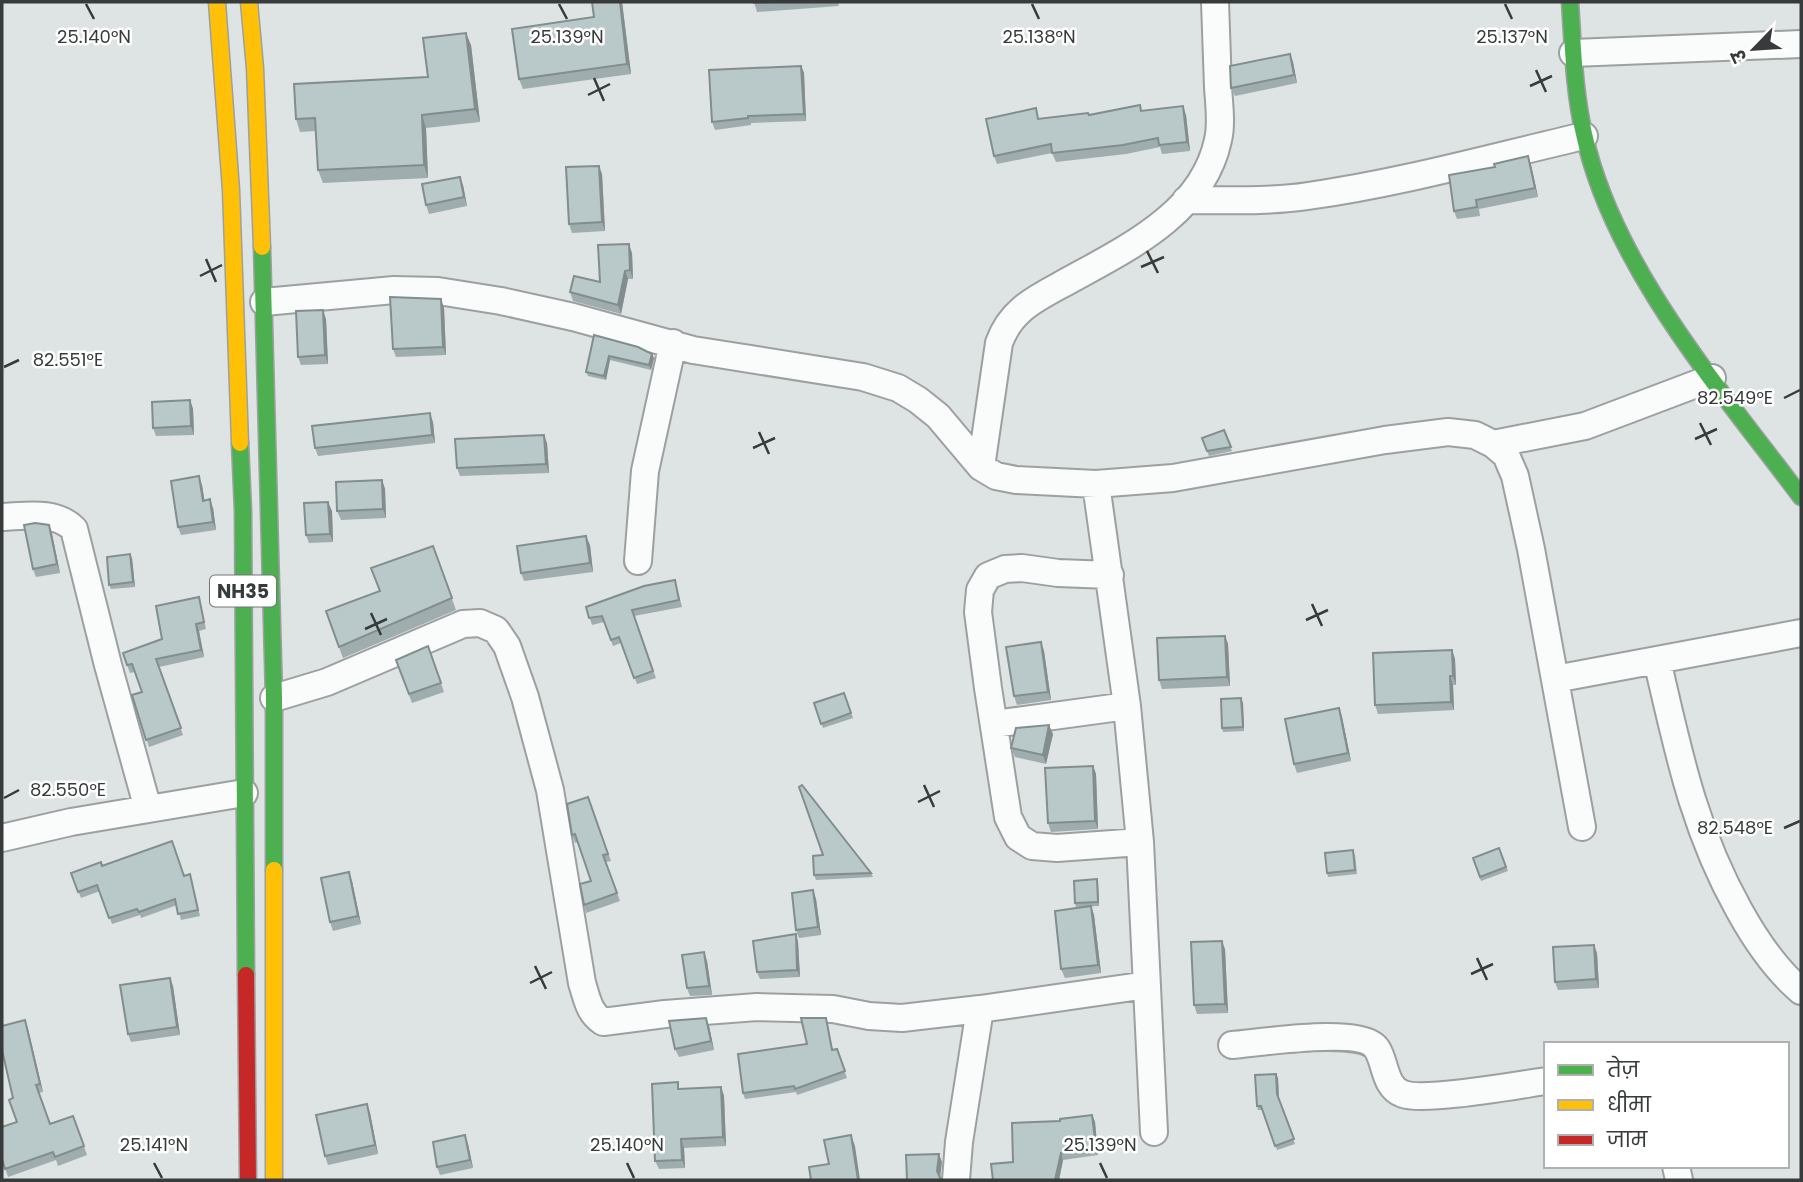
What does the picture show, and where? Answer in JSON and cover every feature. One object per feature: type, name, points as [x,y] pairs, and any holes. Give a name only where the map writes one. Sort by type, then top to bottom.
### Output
[{"type":"main road","name":"NH35","points":[[217,2],[231,190],[243,511],[248,1180]]},
{"type":"main road","name":"NH35","points":[[249,2],[255,68],[264,302],[274,698],[274,1180]]},
{"type":"main road","points":[[1570,2],[1573,54],[1584,136],[1603,194],[1629,254],[1653,294],[1712,378],[1801,498]]},
{"type":"street","points":[[981,467],[999,343],[1005,325],[1018,312],[1046,293],[1136,243],[1163,223],[1186,200],[1208,169],[1219,139],[1215,2]]},
{"type":"street","points":[[1573,54],[1801,44]]},
{"type":"street","points":[[1186,200],[1257,201],[1307,197],[1409,177],[1584,136]]},
{"type":"street","points":[[264,302],[394,290],[438,291],[549,312],[693,350],[863,377],[898,388],[938,416],[981,467],[996,475],[1016,480],[1096,484],[1173,478],[1385,440],[1448,432],[1475,435],[1493,444],[1506,455],[1515,476],[1582,827]]},
{"type":"street","points":[[638,561],[645,471],[673,344]]},
{"type":"street","points":[[1493,444],[1585,426],[1712,378]]},
{"type":"street","points":[[1096,484],[1127,706],[1140,842],[1154,1132]]},
{"type":"street","points":[[2,517],[47,516],[65,520],[74,529],[148,808]]},
{"type":"street","points":[[1110,575],[1004,569],[988,576],[980,590],[978,611],[1008,817],[1018,837],[1032,846],[1057,848],[1140,842]]},
{"type":"street","points":[[274,698],[327,682],[463,624],[480,623],[496,630],[507,646],[525,697],[550,790],[582,984],[595,1017],[603,1022],[757,1007],[833,1009],[869,1016],[902,1018],[1147,985]]},
{"type":"street","points":[[1555,679],[1801,633]]},
{"type":"street","points":[[1657,660],[1685,778],[1702,832],[1723,881],[1756,940],[1801,991]]},
{"type":"street","points":[[994,724],[1127,706]]},
{"type":"street","points":[[2,838],[71,822],[244,793]]},
{"type":"street","points":[[956,1180],[959,1142],[980,1009]]},
{"type":"street","points":[[1232,1045],[1327,1037],[1367,1040],[1376,1046],[1391,1086],[1400,1093],[1411,1096],[1544,1081]]},
{"type":"building","points":[[592,2],[620,2],[627,64],[519,79],[512,29],[594,17]]},
{"type":"building","points":[[466,33],[475,109],[422,115],[424,165],[318,170],[315,118],[296,119],[294,84],[428,77],[423,38]]},
{"type":"building","points":[[1290,54],[1294,75],[1231,88],[1230,66]]},
{"type":"building","points":[[801,66],[804,114],[748,116],[712,122],[709,70]]},
{"type":"building","points":[[1140,105],[1141,111],[1183,106],[1187,142],[1159,145],[1158,138],[1052,153],[1051,144],[994,156],[986,119],[1036,108],[1038,119],[1089,115]]},
{"type":"building","points":[[1528,156],[1535,188],[1476,200],[1477,207],[1454,211],[1449,175],[1495,167],[1494,164]]},
{"type":"building","points":[[599,166],[602,222],[569,224],[566,167]]},
{"type":"building","points":[[460,177],[464,197],[426,205],[422,184]]},
{"type":"building","points":[[629,244],[630,270],[625,271],[618,305],[570,292],[574,276],[600,282],[598,245]]},
{"type":"building","points":[[390,297],[441,299],[443,347],[393,349]]},
{"type":"building","points":[[323,310],[325,355],[298,357],[296,311]]},
{"type":"building","points":[[594,335],[638,347],[652,354],[649,365],[609,356],[604,376],[586,372]]},
{"type":"building","points":[[190,400],[191,426],[153,428],[152,402]]},
{"type":"building","points":[[430,413],[432,435],[315,448],[312,426]]},
{"type":"building","points":[[1224,430],[1231,447],[1207,451],[1202,438]]},
{"type":"building","points":[[544,435],[546,464],[457,468],[455,439]]},
{"type":"building","points":[[199,476],[203,501],[210,499],[213,522],[178,527],[171,481]]},
{"type":"building","points":[[382,480],[383,509],[337,511],[336,482]]},
{"type":"building","points":[[328,502],[330,534],[306,535],[304,503]]},
{"type":"building","points":[[24,525],[49,525],[57,564],[33,569]]},
{"type":"building","points":[[586,536],[590,563],[521,573],[517,546]]},
{"type":"building","points":[[433,546],[452,598],[339,647],[326,611],[380,591],[371,568]]},
{"type":"building","points":[[130,554],[133,582],[109,585],[107,557]]},
{"type":"building","points":[[675,580],[679,600],[632,610],[653,671],[634,678],[619,637],[611,640],[602,616],[589,618],[586,607],[644,586]]},
{"type":"building","points":[[199,597],[204,622],[196,624],[201,650],[156,659],[181,728],[146,740],[132,695],[142,692],[132,664],[127,665],[123,653],[162,639],[156,606]]},
{"type":"building","points":[[1225,636],[1227,677],[1159,680],[1157,638]]},
{"type":"building","points":[[1041,642],[1048,692],[1014,696],[1006,647]]},
{"type":"building","points":[[428,646],[441,683],[409,694],[396,660]]},
{"type":"building","points":[[1452,650],[1451,702],[1375,705],[1373,653]]},
{"type":"building","points":[[844,693],[851,713],[821,724],[814,703]]},
{"type":"building","points":[[1241,698],[1243,727],[1222,728],[1221,699]]},
{"type":"building","points":[[1339,708],[1348,753],[1294,764],[1285,719]]},
{"type":"building","points":[[1049,725],[1043,755],[1011,748],[1016,728]]},
{"type":"building","points":[[1093,766],[1095,821],[1048,823],[1045,768]]},
{"type":"building","points":[[802,785],[871,873],[814,875],[813,856],[823,855],[799,787]]},
{"type":"building","points":[[588,797],[608,854],[603,855],[617,893],[584,905],[580,884],[591,881],[575,834],[572,835],[567,804]]},
{"type":"building","points":[[172,841],[184,876],[190,874],[198,910],[178,914],[175,899],[139,912],[137,909],[109,918],[97,885],[78,892],[71,873],[101,862],[102,866]]},
{"type":"building","points":[[1499,848],[1506,867],[1480,877],[1473,858]]},
{"type":"building","points":[[1353,850],[1355,870],[1327,873],[1325,853]]},
{"type":"building","points":[[349,872],[358,916],[330,922],[321,878]]},
{"type":"building","points":[[1097,879],[1098,902],[1075,903],[1074,881]]},
{"type":"building","points":[[813,890],[818,927],[796,930],[792,893]]},
{"type":"building","points":[[1091,906],[1098,965],[1061,969],[1055,911]]},
{"type":"building","points":[[796,934],[797,970],[757,972],[753,941]]},
{"type":"building","points":[[1222,941],[1225,1004],[1194,1005],[1191,942]]},
{"type":"building","points":[[1594,945],[1596,979],[1555,982],[1553,947]]},
{"type":"building","points":[[704,952],[709,986],[687,988],[682,955]]},
{"type":"building","points":[[170,978],[177,1027],[128,1034],[120,985]]},
{"type":"building","points":[[706,1018],[711,1041],[675,1049],[669,1021]]},
{"type":"building","points":[[801,1018],[826,1018],[832,1050],[837,1049],[845,1071],[795,1089],[794,1086],[743,1093],[738,1054],[807,1044]]},
{"type":"building","points":[[25,1020],[40,1084],[36,1085],[50,1124],[73,1116],[84,1146],[55,1157],[53,1152],[5,1169],[2,1159],[2,1127],[17,1122],[9,1100],[13,1098],[2,1050],[2,1026]]},
{"type":"building","points":[[1276,1074],[1277,1094],[1294,1139],[1275,1146],[1261,1106],[1257,1106],[1255,1075]]},
{"type":"building","points":[[678,1082],[678,1089],[721,1087],[723,1137],[681,1139],[682,1160],[655,1161],[652,1084]]},
{"type":"building","points":[[367,1104],[375,1145],[325,1156],[316,1115]]},
{"type":"building","points":[[1092,1115],[1096,1148],[1061,1153],[1055,1180],[993,1180],[991,1164],[1013,1162],[1012,1123],[1060,1121]]},
{"type":"building","points":[[465,1135],[470,1160],[437,1167],[433,1142]]},
{"type":"building","points":[[851,1135],[858,1180],[811,1180],[809,1167],[829,1164],[824,1140]]},
{"type":"building","points":[[939,1154],[937,1171],[941,1180],[907,1180],[906,1155]]},
{"type":"traffic: fast","points":[[1570,2],[1576,85],[1584,134],[1598,183],[1619,232],[1673,325],[1801,497]]},
{"type":"traffic: fast","points":[[262,247],[274,698],[274,870]]},
{"type":"traffic: fast","points":[[240,443],[243,511],[246,975]]},
{"type":"traffic: slow","points":[[217,2],[231,190],[240,443]]},
{"type":"traffic: slow","points":[[249,2],[255,68],[262,247]]},
{"type":"traffic: slow","points":[[274,870],[274,1180]]},
{"type":"traffic: jam","points":[[246,975],[248,1180]]}]
